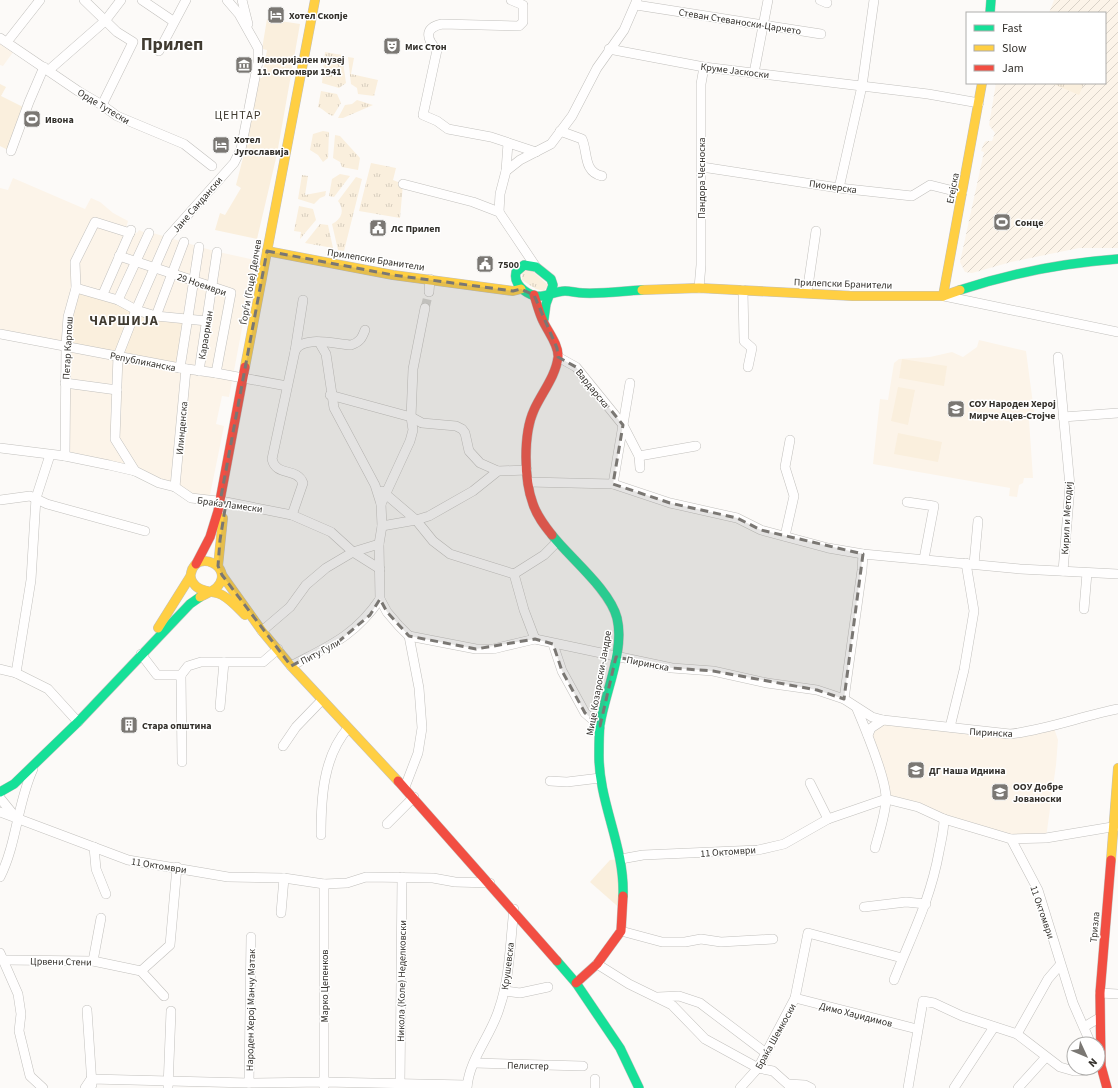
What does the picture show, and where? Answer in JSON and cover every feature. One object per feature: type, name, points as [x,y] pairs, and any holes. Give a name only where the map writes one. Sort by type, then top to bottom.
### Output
[{"type":"street","points":[[4,40],[40,0]]},
{"type":"street","points":[[84,0],[117,32],[133,42],[102,105]]},
{"type":"street","points":[[11,151],[29,102],[47,69],[105,21],[121,0]]},
{"type":"street","points":[[142,0],[173,21]]},
{"type":"street","points":[[159,51],[173,21],[186,0]]},
{"type":"street","points":[[228,0],[239,14],[251,35]]},
{"type":"street","points":[[242,0],[251,35]]},
{"type":"street","name":"Ѓорѓи (Гоце) Делчев","points":[[271,252],[315,0]]},
{"type":"street","name":"Ѓорѓи (Гоце) Делчев","points":[[218,566],[223,502],[271,252],[322,0]]},
{"type":"street","points":[[511,0],[522,5],[524,8],[523,22],[519,26],[442,24],[430,29],[428,35],[429,42],[437,50],[423,115],[437,121],[448,130],[491,136],[536,152]]},
{"type":"street","points":[[754,73],[768,0]]},
{"type":"street","points":[[839,188],[862,86],[874,0]]},
{"type":"street","points":[[990,12],[991,0]]},
{"type":"street","points":[[506,171],[520,160],[551,144],[572,116],[597,68],[609,49],[624,30],[637,2]]},
{"type":"street","name":"Стеван Стеваноски-Царчето","points":[[637,2],[821,34]]},
{"type":"street","name":"Јане Сандански","points":[[135,472],[115,439],[118,356],[136,310],[168,237],[234,164],[241,149],[258,62],[258,48],[251,35]]},
{"type":"street","name":"Орде Тутески","points":[[4,40],[78,91],[124,120],[184,144],[212,166]]},
{"type":"street","name":"Круме Јаскоски","points":[[609,49],[704,67],[928,94],[979,103]]},
{"type":"street","name":"Пандора Чесноска","points":[[699,288],[701,265],[702,167],[701,84],[704,67]]},
{"type":"street","name":"Егејска","points":[[943,296],[982,84]]},
{"type":"street","points":[[560,131],[582,139],[586,160],[590,169],[596,175],[602,176]]},
{"type":"street","points":[[508,143],[506,171],[500,194],[499,212],[517,241],[536,267],[551,279],[553,285],[548,296],[543,321]]},
{"type":"street","name":"Пионерска","points":[[702,167],[839,188],[912,196],[930,185],[962,193]]},
{"type":"street","points":[[403,184],[473,202],[499,212]]},
{"type":"street","name":"Петар Карпош","points":[[65,456],[66,345],[68,317],[76,288],[75,262],[95,222],[130,232],[119,256]]},
{"type":"street","points":[[807,293],[816,231]]},
{"type":"street","points":[[118,300],[149,233]]},
{"type":"street","points":[[517,241],[522,255],[518,272],[521,289],[534,295],[548,296]]},
{"type":"street","points":[[156,316],[184,242]]},
{"type":"street","name":"Илинденска","points":[[175,487],[183,369],[188,320],[199,247]]},
{"type":"street","name":"Караорман","points":[[199,371],[217,252]]},
{"type":"street","name":"Прилепски Бранители","points":[[271,252],[393,275],[513,291],[521,289]]},
{"type":"street","points":[[103,294],[119,256]]},
{"type":"street","name":"29 Ноември","points":[[119,256],[212,288],[231,293],[216,373]]},
{"type":"street","name":"Прилепски Бранители","points":[[943,296],[1032,272],[1088,261],[1118,259]]},
{"type":"street","points":[[518,272],[524,265],[536,267]]},
{"type":"street","name":"Прилепски Бранители","points":[[482,286],[500,284],[518,272]]},
{"type":"street","points":[[429,292],[430,279]]},
{"type":"street","name":"Прилепски Бранители","points":[[551,279],[569,286],[602,292]]},
{"type":"street","points":[[76,288],[103,294],[136,310],[156,316],[207,321]]},
{"type":"street","name":"Прилепски Бранители","points":[[548,296],[557,292],[568,291],[602,292],[699,288],[853,296],[943,296],[1118,332]]},
{"type":"street","points":[[743,290],[744,341],[752,348],[748,367]]},
{"type":"street","points":[[534,295],[543,321],[557,348],[558,357]]},
{"type":"street","points":[[292,515],[303,483],[297,474],[277,470],[273,465],[272,459],[295,351],[303,300]]},
{"type":"street","points":[[381,504],[410,442],[413,430],[411,417],[413,369],[425,308]]},
{"type":"street","points":[[295,351],[297,346],[305,342],[351,345],[358,343],[365,330]]},
{"type":"street","name":"Републиканска","points":[[0,334],[66,345],[183,369],[216,373],[287,386]]},
{"type":"street","points":[[319,342],[326,354],[330,374],[330,395],[334,408],[375,485],[381,504],[382,526],[379,544],[380,599],[391,616],[409,636],[419,688],[422,728],[418,753],[405,787]]},
{"type":"street","name":"Вардарска","points":[[558,357],[576,367],[623,425],[639,456],[640,468]]},
{"type":"street","name":"Мице Козароски-Јандре","points":[[558,357],[533,412],[528,431],[525,457],[532,502],[540,520],[557,542],[609,599],[617,617],[619,632],[616,657],[600,726],[600,778],[621,859],[623,886],[621,931]]},
{"type":"street","name":"Кирил и Методиј","points":[[1058,357],[1070,486],[1063,571]]},
{"type":"street","points":[[65,383],[117,390]]},
{"type":"street","name":"Вардарска","points":[[613,484],[630,384]]},
{"type":"street","points":[[330,395],[411,417],[422,423],[456,426],[462,429],[465,433],[469,451],[480,463],[498,471],[527,470]]},
{"type":"street","points":[[1063,417],[1118,413]]},
{"type":"street","points":[[785,536],[794,496],[785,467],[790,440]]},
{"type":"street","points":[[639,456],[696,446]]},
{"type":"street","name":"Браќа Ламески","points":[[0,448],[65,456],[135,472],[159,483],[175,487],[191,498],[223,502],[292,515],[331,532],[353,552],[380,569]]},
{"type":"street","points":[[16,673],[31,580],[36,498],[50,455]]},
{"type":"street","points":[[382,526],[416,520],[446,507],[473,491],[498,471]]},
{"type":"street","points":[[528,482],[613,484],[670,503],[737,518],[761,530],[828,548],[863,554],[970,564],[1118,574]]},
{"type":"street","points":[[375,485],[416,520],[433,541],[450,554],[514,574],[544,555],[557,542]]},
{"type":"street","points":[[0,500],[22,496],[36,498],[47,504],[145,531]]},
{"type":"street","name":"Ѓорѓи (Гоце) Делчев","points":[[196,564],[210,537],[223,502]]},
{"type":"street","points":[[907,502],[934,506],[924,559]]},
{"type":"street","points":[[950,727],[964,670],[974,611],[970,564],[978,521]]},
{"type":"street","points":[[262,631],[290,607],[306,585],[326,568],[353,552],[379,544]]},
{"type":"street","points":[[844,699],[863,554]]},
{"type":"street","points":[[141,654],[190,577],[196,564],[200,561],[210,560],[218,566],[222,575],[262,631]]},
{"type":"street","points":[[1084,609],[1087,573]]},
{"type":"street","points":[[514,574],[524,610],[535,639]]},
{"type":"street","points":[[0,792],[14,784],[78,722],[190,604],[218,585],[222,575]]},
{"type":"street","points":[[190,577],[192,582],[199,590],[209,591],[226,597],[262,631],[291,666],[378,761],[405,787],[514,909],[576,983],[620,1048],[639,1088]]},
{"type":"street","name":"Питу Гули","points":[[291,666],[338,642],[370,615],[380,599]]},
{"type":"street","name":"Пиринска","points":[[409,636],[476,649],[493,649],[535,639],[672,668],[713,671],[767,683],[817,690],[844,699],[857,709],[872,717],[883,720],[950,727],[960,730],[1010,734],[1029,732],[1083,716],[1118,708]]},
{"type":"street","points":[[553,644],[562,671],[585,713],[600,726]]},
{"type":"street","points":[[182,762],[181,675],[188,666],[201,662],[264,662],[278,649]]},
{"type":"street","points":[[141,654],[157,675],[181,675]]},
{"type":"street","points":[[220,707],[224,662]]},
{"type":"street","points":[[0,669],[16,673],[48,689],[78,722]]},
{"type":"street","points":[[283,746],[296,727],[322,700]]},
{"type":"street","name":"Пиринска","points":[[857,709],[868,735],[883,782],[886,799]]},
{"type":"street","points":[[868,735],[871,728],[883,720]]},
{"type":"street","points":[[321,835],[321,806],[326,774],[337,740],[348,728]]},
{"type":"street","points":[[0,877],[14,839],[25,786],[35,764]]},
{"type":"street","name":"Тризла","points":[[1099,1036],[1100,992],[1115,849],[1118,768]]},
{"type":"street","points":[[550,781],[567,782],[600,778]]},
{"type":"street","points":[[810,784],[828,819]]},
{"type":"street","points":[[387,824],[414,797]]},
{"type":"street","points":[[0,798],[18,820]]},
{"type":"street","points":[[876,848],[886,799],[918,807],[944,819],[1011,839],[1046,838],[1116,826]]},
{"type":"street","name":"11 Октомври","points":[[621,859],[643,855],[758,850],[784,844],[828,819],[886,799]]},
{"type":"street","name":"11 Октомври","points":[[0,812],[128,860],[177,867],[228,877],[284,878],[324,884],[347,883],[366,877],[433,878],[477,884],[490,882]]},
{"type":"street","points":[[894,980],[926,904],[934,880],[944,829],[944,819]]},
{"type":"street","name":"11 Октомври","points":[[1011,839],[1038,890],[1060,965],[1073,1003],[1088,1036]]},
{"type":"street","points":[[94,847],[96,868],[106,894]]},
{"type":"street","points":[[164,996],[141,971],[170,945],[177,867]]},
{"type":"street","name":"Никола (Коле) Неделковски","points":[[400,1085],[402,877]]},
{"type":"street","points":[[281,913],[284,878]]},
{"type":"street","name":"Марко Цепенков","points":[[324,884],[324,1085]]},
{"type":"street","points":[[864,907],[906,902],[926,904]]},
{"type":"street","name":"Крушевска","points":[[467,1086],[483,1042],[494,1024],[505,991],[514,909]]},
{"type":"street","points":[[93,961],[101,918]]},
{"type":"street","points":[[576,983],[597,964],[621,931],[662,942],[685,942],[701,939],[721,942],[773,940]]},
{"type":"street","name":"Браќа Шемкоски","points":[[740,1088],[758,1068],[795,998],[808,933],[902,958]]},
{"type":"street","name":"Народен Херој Манчу Матак","points":[[249,1083],[251,937]]},
{"type":"street","points":[[2,956],[18,994],[21,1014],[19,1031],[30,1076],[43,1088]]},
{"type":"street","name":"Црвени Стени","points":[[2,956],[93,961],[141,971]]},
{"type":"street","points":[[597,964],[629,984],[672,1005],[705,1039],[758,1068],[773,1071],[790,1086],[805,1085],[811,1088]]},
{"type":"street","points":[[1018,1034],[1048,979],[1060,965]]},
{"type":"street","points":[[505,991],[520,993],[548,987]]},
{"type":"street","points":[[1100,992],[1118,994]]},
{"type":"street","points":[[657,997],[679,996],[700,1003],[766,1054]]},
{"type":"street","name":"Димо Хаџидимов","points":[[795,998],[918,1029]]},
{"type":"street","points":[[908,1088],[923,1001],[934,1003],[994,1027],[1018,1034],[1046,1057],[1060,1067],[1066,1069]]},
{"type":"street","points":[[87,1010],[92,1084]]},
{"type":"street","points":[[168,1084],[171,1011]]},
{"type":"street","points":[[1084,1027],[1099,1018]]},
{"type":"street","points":[[954,1088],[994,1027]]},
{"type":"street","points":[[1018,1088],[1046,1057]]},
{"type":"street","name":"Пелистер","points":[[474,1064],[583,1066]]},
{"type":"street","name":"Тризла","points":[[1102,1076],[1107,1088]]},
{"type":"street","points":[[85,1088],[92,1084],[249,1083],[467,1086]]},
{"type":"highlighted area","points":[[267,251],[393,275],[513,291],[521,289],[534,295],[557,348],[558,357],[576,367],[623,425],[613,484],[670,503],[737,518],[761,530],[863,554],[844,699],[817,690],[713,671],[672,668],[616,657],[600,726],[585,713],[562,671],[553,644],[535,639],[476,649],[409,636],[387,612],[380,599],[370,615],[338,642],[291,666],[222,575],[218,566],[220,540],[226,503],[220,502]]},
{"type":"shaded area","points":[[1054,0],[1118,0],[1118,248],[1079,248],[1011,262],[972,273],[965,272],[960,262],[984,152],[981,151],[986,141],[992,141],[995,133],[989,125],[996,84],[1106,84],[1106,12],[1049,12]]},
{"type":"shaded area","points":[[0,38],[16,48],[3,66],[0,65]]},
{"type":"shaded area","name":"ЧАРШИЈА","points":[[13,178],[85,209],[91,198],[100,202],[113,213],[128,221],[126,229],[137,233],[139,230],[146,233],[153,233],[214,251],[255,260],[229,397],[222,396],[216,424],[224,426],[209,500],[135,471],[65,456],[65,346],[0,334],[0,188],[8,190]]},
{"type":"shaded area","name":"СОУ Народен Херој Мирче Ацев-Стојче","points":[[979,340],[1026,351],[1035,419],[1029,420],[1033,478],[1024,478],[1023,483],[1019,485],[1017,497],[1009,496],[1010,488],[873,464],[880,399],[888,400],[894,363],[899,359],[930,357],[952,352],[963,357],[977,347]]},
{"type":"shaded area","name":"ООУ Добре Јованоски","points":[[878,723],[1010,734],[1053,725],[1058,740],[1046,838],[1011,839],[886,799],[871,728]]},
{"type":"green space","points":[[267,19],[300,24],[277,154],[257,239],[215,230],[220,213],[225,215],[241,188],[236,185],[245,150],[257,78],[262,78],[267,50],[262,49]]},
{"type":"green space","points":[[325,52],[342,55],[346,83],[339,88],[322,83]]},
{"type":"green space","points":[[348,57],[354,58],[351,74],[378,80],[374,96],[358,94],[357,88],[351,84]]},
{"type":"green space","points":[[0,84],[6,87],[1,96],[23,107],[8,150],[0,146]]},
{"type":"green space","points":[[1053,84],[1084,84],[1079,95]]},
{"type":"green space","points":[[321,91],[337,94],[341,103],[333,116],[318,107]]},
{"type":"green space","points":[[357,100],[373,105],[343,118],[338,118],[345,105],[352,104]]},
{"type":"green space","points":[[323,131],[329,132],[328,158],[323,162],[318,155],[310,150],[313,134]]},
{"type":"green space","points":[[335,135],[340,136],[360,158],[358,170],[342,167],[340,162],[333,158]]},
{"type":"green space","points":[[371,163],[396,168],[393,180],[403,184],[400,218],[359,211]]},
{"type":"green space","points":[[340,174],[350,176],[334,197],[329,196],[332,179]]},
{"type":"green space","points":[[302,175],[308,176],[305,195],[326,191],[325,196],[320,198],[314,204],[298,199]]},
{"type":"green space","points":[[356,177],[362,179],[344,251],[338,250],[332,224],[338,220],[342,211],[338,201]]},
{"type":"green space","points":[[299,206],[313,209],[316,220],[300,239],[301,232],[294,231]]},
{"type":"green space","points":[[320,224],[328,225],[333,248],[305,243]]},
{"type":"green space","points":[[530,269],[548,285],[544,291],[536,289],[522,280],[522,272]]},
{"type":"green space","points":[[76,288],[136,310],[188,320],[180,368],[66,345]]},
{"type":"green space","points":[[902,359],[947,366],[944,386],[899,378]]},
{"type":"green space","points":[[898,387],[915,390],[908,425],[891,421]]},
{"type":"green space","points":[[898,433],[942,442],[938,462],[894,454]]},
{"type":"green space","points":[[621,859],[623,911],[590,882],[610,860]]},
{"type":"tunnel","points":[[425,308],[429,292]]},
{"type":"traffic: fast","points":[[990,12],[991,0]]},
{"type":"traffic: fast","points":[[960,290],[1018,274],[1058,266],[1118,259]]},
{"type":"traffic: fast","points":[[544,319],[546,304],[553,285],[551,279],[536,267],[524,265],[516,272],[516,280],[527,293],[535,296],[543,296],[546,295],[550,294],[554,293],[557,292],[565,291],[605,293],[642,290]]},
{"type":"traffic: fast","points":[[552,535],[598,585],[613,607],[617,618],[619,631],[618,644],[613,672],[602,712],[599,735],[599,753],[603,789],[620,859],[623,878],[623,896]]},
{"type":"traffic: fast","points":[[0,792],[14,784],[78,722],[190,604],[200,597]]},
{"type":"traffic: fast","points":[[557,961],[576,983],[620,1048],[639,1088]]},
{"type":"traffic: slow","points":[[245,367],[315,0]]},
{"type":"traffic: slow","points":[[943,296],[982,84]]},
{"type":"traffic: slow","points":[[267,251],[393,275],[513,291],[521,289]]},
{"type":"traffic: slow","points":[[642,290],[699,288],[853,296],[943,296],[960,290]]},
{"type":"traffic: slow","points":[[218,566],[223,518]]},
{"type":"traffic: slow","points":[[200,597],[210,592],[212,591],[216,588],[222,579],[221,572],[218,567],[213,563],[206,561],[200,562],[195,566],[191,574],[193,583],[200,589],[203,590],[207,591],[211,592],[215,592],[225,597],[245,615]]},
{"type":"traffic: slow","points":[[222,575],[262,631],[291,666],[398,781]]},
{"type":"traffic: slow","points":[[158,628],[190,577]]},
{"type":"traffic: slow","points":[[1111,860],[1118,768]]},
{"type":"traffic: jam","points":[[534,295],[542,318],[557,348],[558,357],[557,364],[548,385],[530,420],[526,444],[526,470],[530,494],[535,508],[541,520],[552,535]]},
{"type":"traffic: jam","points":[[196,564],[210,537],[218,511],[245,367]]},
{"type":"traffic: jam","points":[[398,781],[557,961]]},
{"type":"traffic: jam","points":[[1107,1088],[1101,1066],[1100,993],[1111,860]]},
{"type":"traffic: jam","points":[[576,983],[597,964],[621,931],[623,896]]},
{"type":"place","name":"Хотел Скопје","points":[[276,15]]},
{"type":"place","name":"Мис Стон","points":[[392,46]]},
{"type":"place","name":"Меморијален музеј 11. Октомври 1941","points":[[244,65]]},
{"type":"place","name":"Ивона","points":[[32,119]]},
{"type":"place","name":"Хотел Југославија","points":[[221,145]]},
{"type":"place","name":"Сонце","points":[[1002,222]]},
{"type":"place","name":"ЛС Прилеп","points":[[378,228]]},
{"type":"place","name":"7500","points":[[485,264]]},
{"type":"place","name":"СОУ Народен Херој Мирче Ацев-Стојче","points":[[956,409]]},
{"type":"place","name":"Стара општина","points":[[129,725]]},
{"type":"place","name":"ДГ Наша Иднина","points":[[916,770]]},
{"type":"place","name":"ООУ Добре Јованоски","points":[[1000,792]]},
{"type":"district","name":"Прилеп","points":[[172,44]]},
{"type":"district","name":"ЦЕНТАР","points":[[238,115]]},
{"type":"district","name":"ЧАРШИЈА","points":[[124,320]]}]
